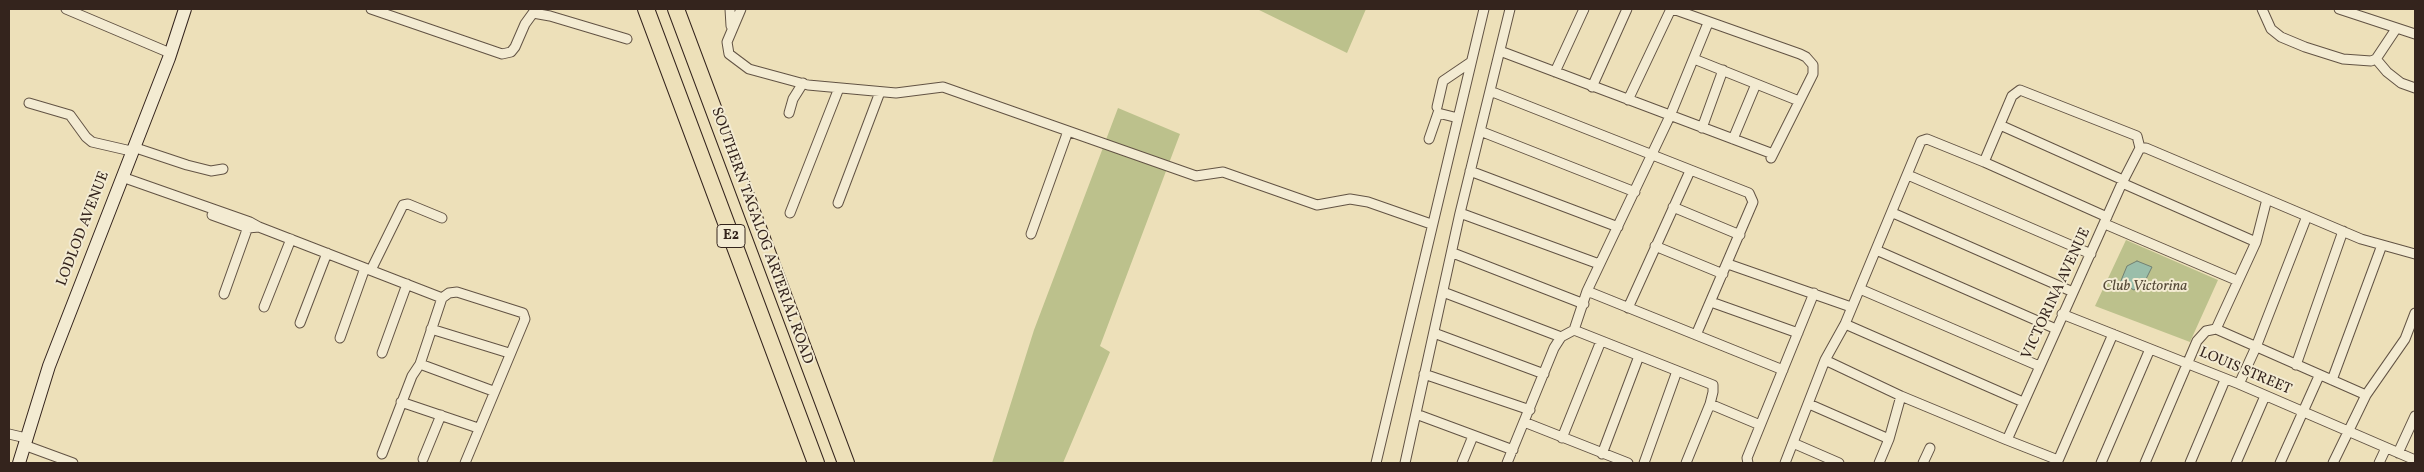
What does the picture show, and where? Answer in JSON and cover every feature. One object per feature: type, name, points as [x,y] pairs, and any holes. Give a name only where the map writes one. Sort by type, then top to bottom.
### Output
[{"type":"highway","name":"SOUTHERN TAGALOG ARTERIAL ROAD","points":[[646,9],[816,463]]},
{"type":"highway","name":"SOUTHERN TAGALOG ARTERIAL ROAD","points":[[676,9],[846,463]]},
{"type":"main road","name":"LODLOD AVENUE","points":[[19,463],[49,366],[170,53],[185,9]]},
{"type":"street","points":[[66,9],[170,53]]},
{"type":"street","points":[[371,9],[502,54],[511,52],[515,47],[533,11],[627,39]]},
{"type":"street","points":[[730,9],[732,30]]},
{"type":"street","points":[[740,9],[727,42],[728,54],[749,69],[803,84],[880,92],[896,93],[943,87],[1196,176],[1224,172],[1317,205],[1350,199],[1368,202],[1431,224]]},
{"type":"street","points":[[1376,463],[1431,224],[1484,9]]},
{"type":"street","points":[[1405,463],[1460,213],[1510,9]]},
{"type":"street","points":[[1555,72],[1584,9]]},
{"type":"street","points":[[1592,87],[1628,9]]},
{"type":"street","points":[[1500,51],[1592,87],[1733,139],[1772,156],[1813,74],[1813,65],[1806,57],[1672,9],[1628,100]]},
{"type":"street","points":[[2262,9],[2271,29],[2281,37],[2305,47],[2343,58],[2371,61],[2376,59],[2396,28]]},
{"type":"street","points":[[2339,9],[2415,34]]},
{"type":"street","points":[[1508,463],[1561,337],[1574,330],[1587,291],[1670,116],[1708,23]]},
{"type":"street","points":[[1694,59],[1799,101]]},
{"type":"street","points":[[2376,59],[2387,72],[2401,82],[2415,88]]},
{"type":"street","points":[[1437,107],[1443,81],[1471,62]]},
{"type":"street","points":[[1702,128],[1723,70]]},
{"type":"street","points":[[790,113],[793,99],[803,84]]},
{"type":"street","points":[[1733,139],[1756,84]]},
{"type":"street","points":[[790,213],[839,88]]},
{"type":"street","points":[[1984,162],[2012,96],[2020,90],[2137,136],[2140,148],[2146,148],[2343,231],[2415,254]]},
{"type":"street","points":[[1490,91],[1750,193],[1753,202],[1696,335]]},
{"type":"street","points":[[838,203],[880,92]]},
{"type":"street","points":[[28,103],[70,115],[92,142],[132,149],[211,170],[223,169]]},
{"type":"street","points":[[1429,139],[1438,113],[1458,118]]},
{"type":"street","points":[[2000,125],[2256,242]]},
{"type":"street","points":[[1032,234],[1068,131]]},
{"type":"street","points":[[1480,131],[1635,192]]},
{"type":"street","points":[[1785,463],[1810,404],[1825,360],[1845,324],[1893,213],[1921,141],[1927,139],[1984,162],[2236,280]]},
{"type":"street","name":"VICTORINA AVENUE","points":[[2007,440],[2062,314],[2140,148]]},
{"type":"street","points":[[1628,308],[1690,170]]},
{"type":"street","points":[[1470,171],[1618,227]]},
{"type":"street","points":[[1908,175],[2091,254]]},
{"type":"street","points":[[121,179],[249,225],[260,227],[442,298]]},
{"type":"street","points":[[2216,329],[2236,280],[2256,242],[2267,199]]},
{"type":"street","points":[[340,338],[368,269],[404,205],[408,204],[442,218]]},
{"type":"street","points":[[1673,207],[1740,235]]},
{"type":"street","points":[[1460,213],[1600,264]]},
{"type":"street","points":[[1893,213],[2073,292]]},
{"type":"street","points":[[2239,384],[2256,347],[2307,216]]},
{"type":"street","points":[[224,294],[249,225]]},
{"type":"street","points":[[2296,365],[2343,231]]},
{"type":"street","points":[[264,307],[290,239]]},
{"type":"street","points":[[2332,380],[2382,245]]},
{"type":"street","points":[[1655,246],[1723,274]]},
{"type":"street","points":[[1876,250],[2056,329]]},
{"type":"street","points":[[300,323],[327,253]]},
{"type":"street","points":[[1452,253],[1584,304]]},
{"type":"street","points":[[1728,264],[1851,307]]},
{"type":"street","points":[[382,353],[407,284]]},
{"type":"street","points":[[1860,289],[2039,366]]},
{"type":"street","points":[[1587,291],[1783,370]]},
{"type":"street","points":[[382,454],[401,402],[412,376],[420,364],[442,298],[449,293],[457,292],[523,313],[525,319],[478,428],[466,463]]},
{"type":"street","points":[[1443,292],[1561,337]]},
{"type":"street","points":[[1748,463],[1747,458],[1814,293]]},
{"type":"street","points":[[1711,302],[1798,333]]},
{"type":"street","points":[[2333,463],[2366,395],[2405,339],[2415,313]]},
{"type":"street","name":"LOUIS STREET","points":[[2062,314],[2239,384],[2415,460]]},
{"type":"street","points":[[1845,324],[2023,402]]},
{"type":"street","points":[[2146,463],[2200,336],[2206,331],[2216,329],[2319,376],[2366,395]]},
{"type":"street","points":[[431,330],[509,353]]},
{"type":"street","points":[[1574,330],[1713,385],[1710,404],[1686,463]]},
{"type":"street","points":[[1434,333],[1544,374]]},
{"type":"street","points":[[1825,360],[1901,396],[2057,462],[2113,334]]},
{"type":"street","points":[[1562,438],[1601,341]]},
{"type":"street","points":[[2101,463],[2150,349]]},
{"type":"street","points":[[1602,454],[1639,356]]},
{"type":"street","points":[[420,364],[494,391]]},
{"type":"street","points":[[1644,463],[1677,371]]},
{"type":"street","points":[[1424,374],[1530,410]]},
{"type":"street","points":[[2280,463],[2319,376]]},
{"type":"street","points":[[2190,463],[2225,380]]},
{"type":"street","points":[[1878,463],[1889,439],[1901,396]]},
{"type":"street","points":[[2236,463],[2265,396]]},
{"type":"street","points":[[401,402],[478,428]]},
{"type":"street","points":[[1710,404],[1760,425]]},
{"type":"street","points":[[1810,404],[1889,439]]},
{"type":"street","points":[[1416,414],[1513,450]]},
{"type":"street","points":[[424,459],[441,415]]},
{"type":"street","points":[[2398,454],[2415,416]]},
{"type":"street","points":[[1524,422],[1628,463]]},
{"type":"street","points":[[9,434],[73,463]]},
{"type":"street","points":[[1462,463],[1473,436]]},
{"type":"street","points":[[1793,443],[1839,463]]},
{"type":"street","points":[[1924,463],[1930,448]]},
{"type":"street","points":[[2379,463],[2386,448]]},
{"type":"green space","points":[[1257,9],[1366,9],[1347,53]]},
{"type":"green space","points":[[1118,108],[1180,134],[1100,346],[1110,352],[1063,463],[992,463],[1034,330]]},
{"type":"green space","name":"Club Victorina","points":[[2126,240],[2218,280],[2190,342],[2095,306]]},
{"type":"shaded area","points":[[2137,261],[2152,267],[2144,283],[2134,290],[2120,283],[2127,266]]}]
